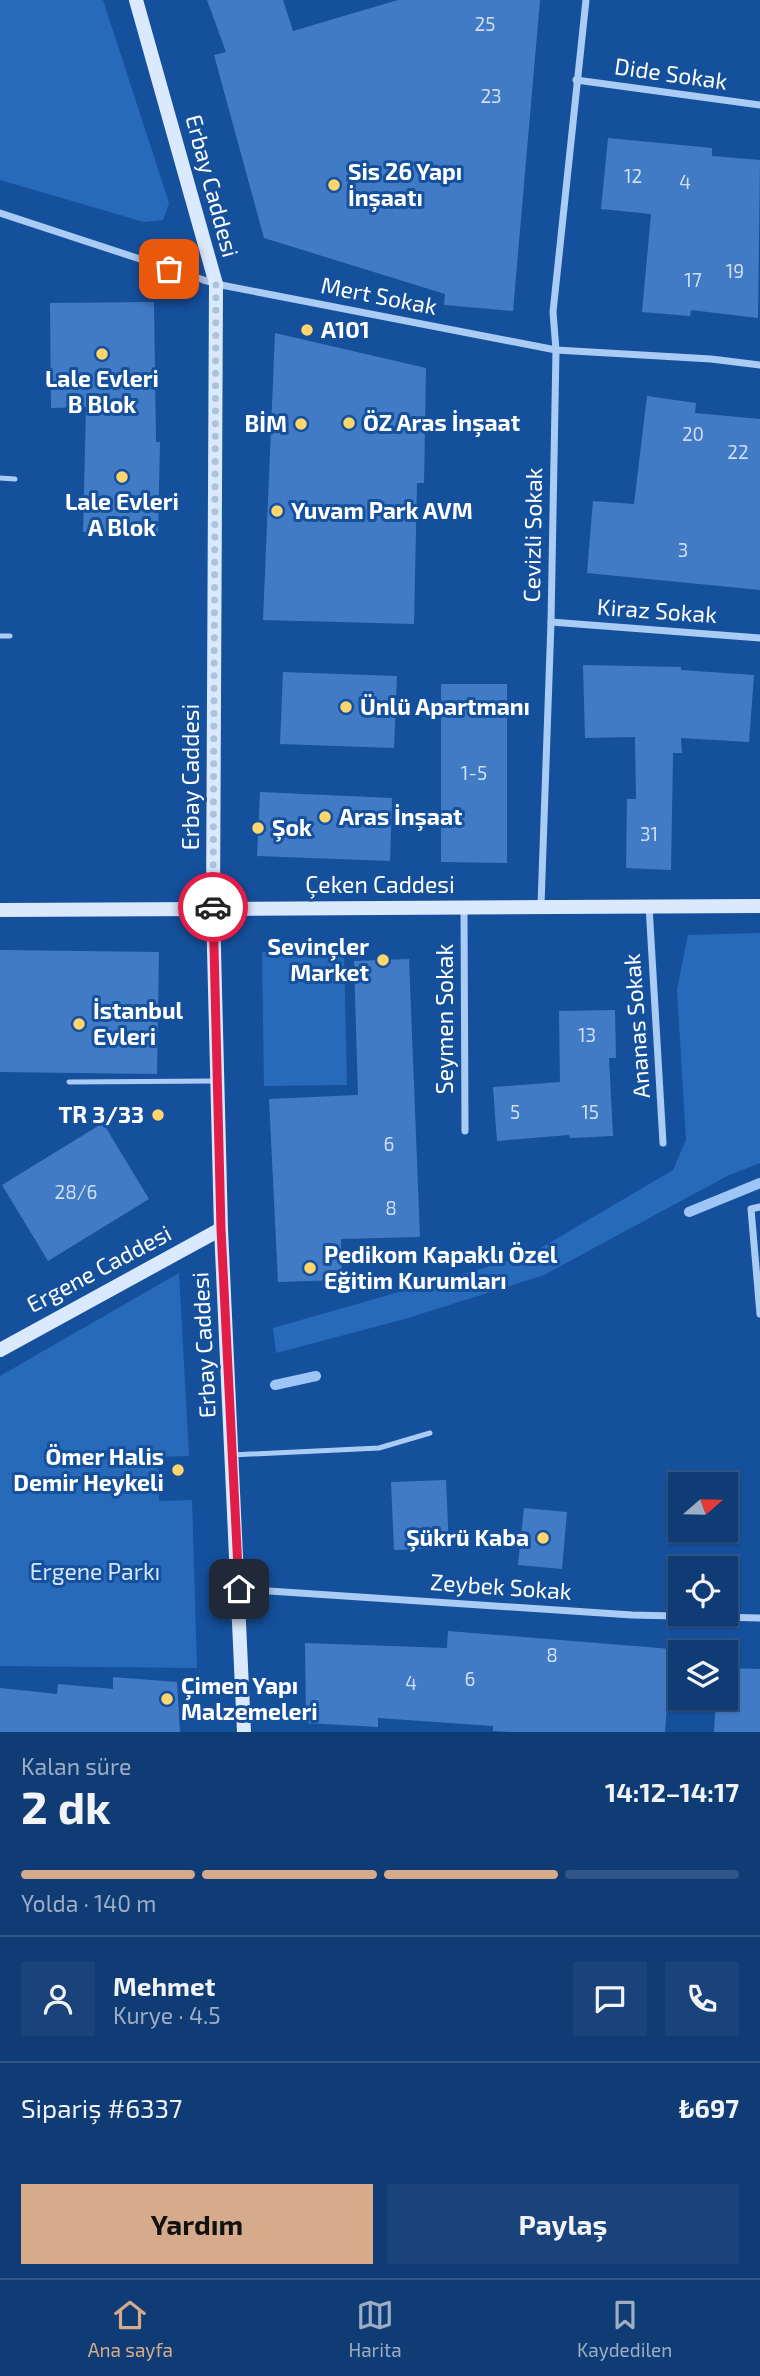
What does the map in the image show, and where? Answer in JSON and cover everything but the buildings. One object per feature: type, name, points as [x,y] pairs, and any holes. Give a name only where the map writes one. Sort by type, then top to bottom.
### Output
[{"type":"street","name":"Erbay Caddesi","points":[[136,0],[216,284],[213,909],[221,1229],[244,1732]]},
{"type":"street","name":"Cevizli Sokak","points":[[541,905],[551,622],[556,350],[553,312],[586,0]]},
{"type":"street","name":"Dide Sokak","points":[[576,80],[760,105]]},
{"type":"street","name":"Mert Sokak","points":[[0,213],[216,284],[556,350],[711,359],[760,365]]},
{"type":"street","name":"Kiraz Sokak","points":[[551,622],[760,638]]},
{"type":"street","name":"Çeken Caddesi","points":[[0,910],[464,908],[541,905],[760,906]]},
{"type":"street","name":"Ananas Sokak","points":[[649,906],[663,1143]]},
{"type":"street","name":"Seymen Sokak","points":[[464,908],[465,1131]]},
{"type":"street","points":[[760,1207],[751,1209],[760,1314]]},
{"type":"street","name":"Ergene Caddesi","points":[[0,1350],[221,1229]]},
{"type":"street","name":"Zeybek Sokak","points":[[239,1589],[632,1615],[760,1618]]},
{"type":"lane","points":[[0,478],[15,479]]},
{"type":"lane","points":[[0,636],[10,636]]},
{"type":"lane","points":[[69,1082],[218,1082]]},
{"type":"lane","points":[[232,1455],[379,1448],[430,1433]]},
{"type":"green space","points":[[0,0],[103,0],[169,203],[163,220],[144,222],[0,180]]},
{"type":"green space","points":[[760,933],[760,1163],[729,1175],[544,1275],[405,1319],[276,1353],[273,1328],[529,1255],[673,1170],[686,1140],[677,990],[688,935]]},
{"type":"green space","points":[[344,951],[347,1085],[264,1086],[262,952]]},
{"type":"green space","name":"Ergene Parkı","points":[[179,1273],[189,1456],[158,1457],[159,1501],[192,1500],[197,1668],[0,1666],[0,1376]]},
{"type":"waterway","points":[[689,1212],[760,1183]]},
{"type":"waterway","points":[[275,1385],[316,1376]]},
{"type":"way so far","points":[[169,269],[216,284],[213,907]]},
{"type":"place","name":"Sis 26 Yapı İnşaatı","points":[[334,185]]},
{"type":"place","name":"A101","points":[[307,330]]},
{"type":"place","name":"Lale Evleri B Blok","points":[[102,354]]},
{"type":"place","name":"ÖZ Aras İnşaat","points":[[349,423]]},
{"type":"place","name":"BİM","points":[[301,424]]},
{"type":"place","name":"Lale Evleri A Blok","points":[[122,477]]},
{"type":"place","name":"Yuvam Park AVM","points":[[277,511]]},
{"type":"place","name":"Ünlü Apartmanı","points":[[346,707]]},
{"type":"place","name":"Aras İnşaat","points":[[325,817]]},
{"type":"place","name":"Şok","points":[[258,828]]},
{"type":"place","name":"Sevinçler Market","points":[[383,960]]},
{"type":"place","name":"İstanbul Evleri","points":[[79,1024]]},
{"type":"place","name":"TR 3/33","points":[[158,1115]]},
{"type":"place","name":"Pedikom Kapaklı Özel Eğitim Kurumları","points":[[310,1268]]},
{"type":"place","name":"Ömer Halis Demir Heykeli","points":[[178,1470]]},
{"type":"place","name":"Şükrü Kaba","points":[[543,1538]]},
{"type":"place","name":"Çimen Yapı Malzemeleri","points":[[167,1699]]},
{"type":"route","points":[[213,907],[221,1229],[239,1589]]}]
